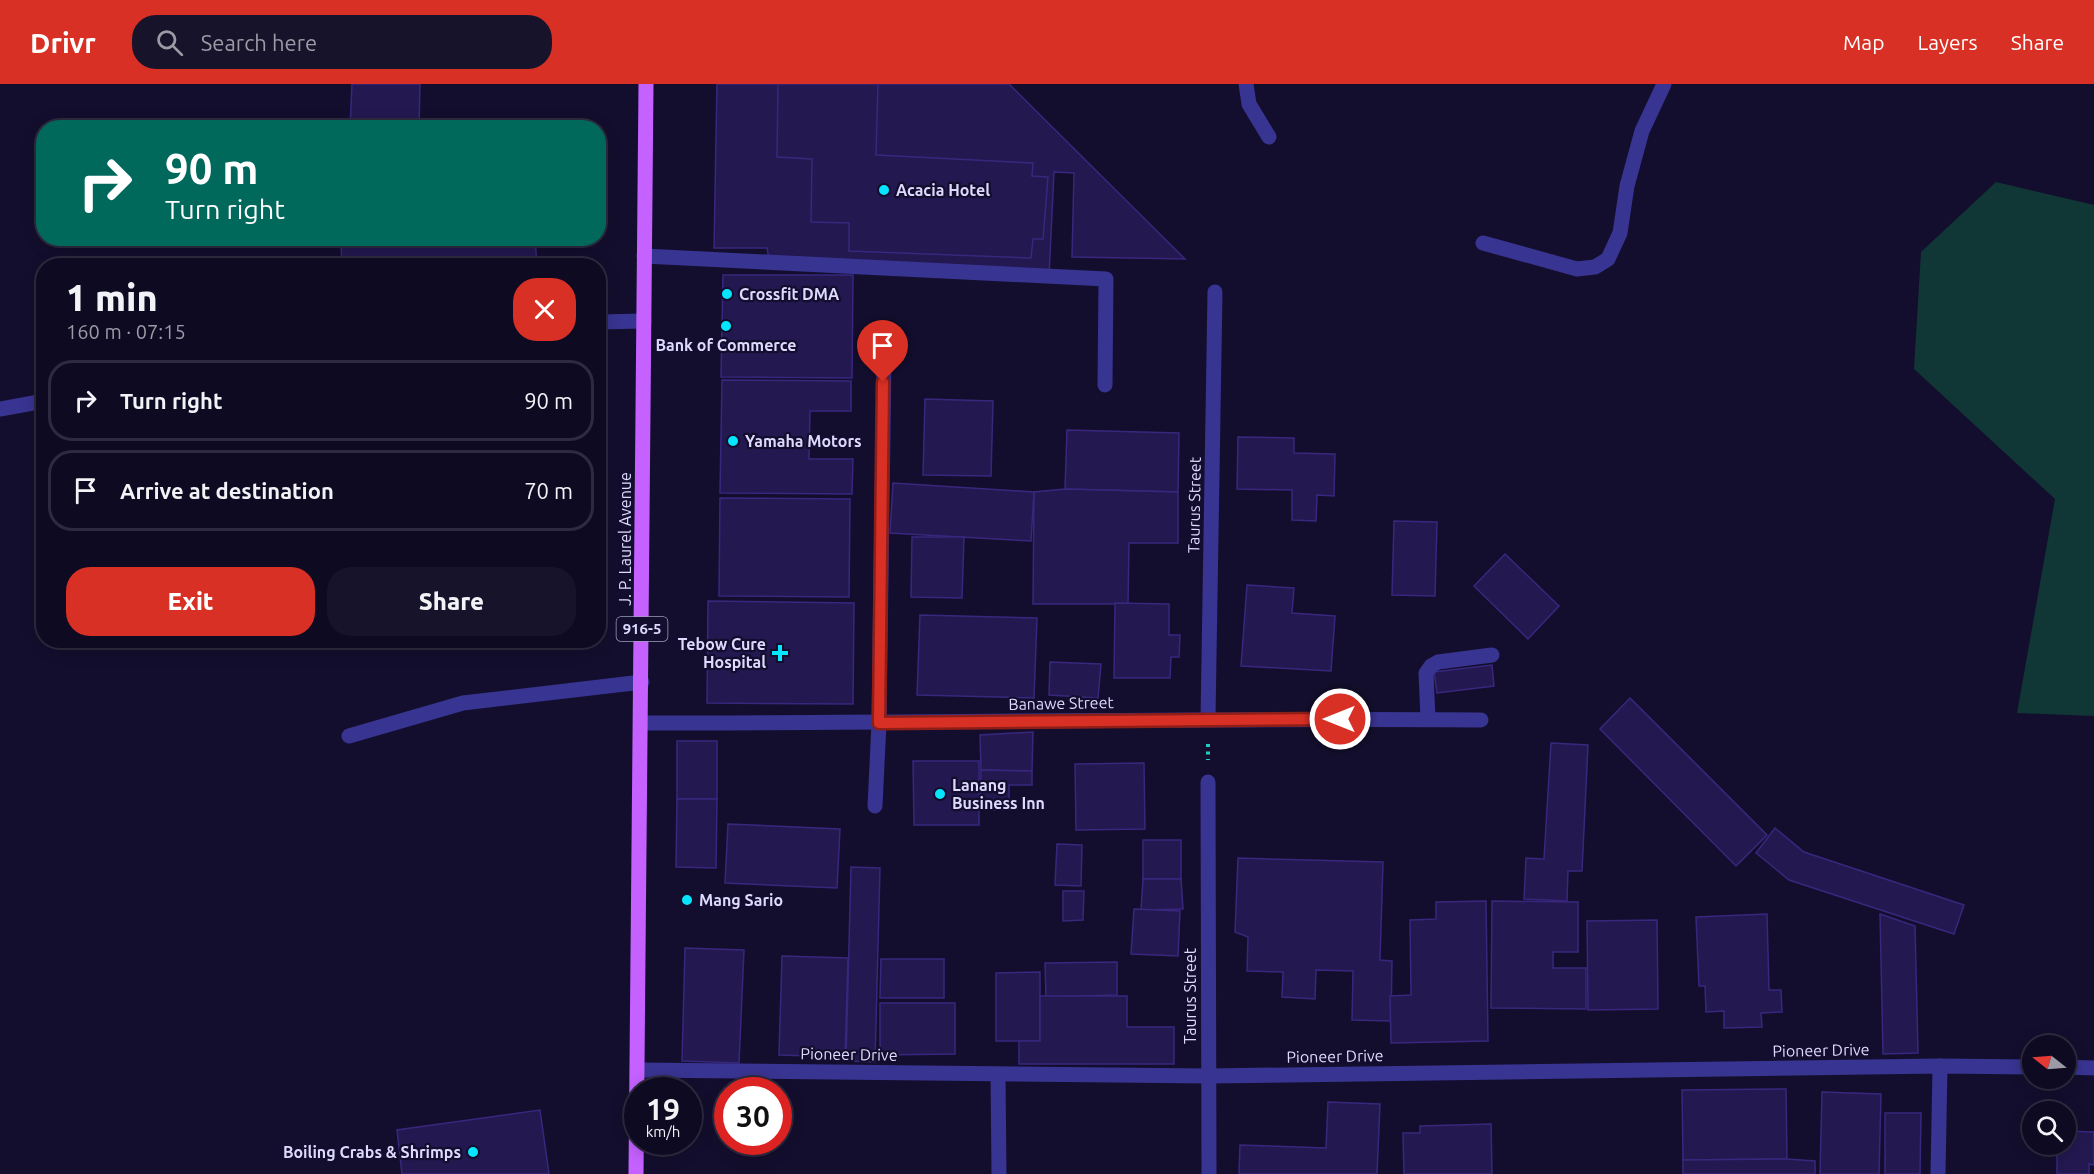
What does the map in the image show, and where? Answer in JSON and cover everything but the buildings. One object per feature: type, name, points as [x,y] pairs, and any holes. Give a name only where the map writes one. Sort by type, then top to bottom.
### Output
[{"type":"main road","name":"J. P. Laurel Avenue","points":[[636,1174],[646,84]]},
{"type":"street","points":[[1246,84],[1249,104],[1269,137]]},
{"type":"street","points":[[1483,243],[1577,269],[1595,267],[1608,259],[1620,233],[1628,186],[1642,131],[1664,84]]},
{"type":"street","points":[[644,256],[1106,279],[1105,385]]},
{"type":"street","name":"Taurus Street","points":[[1208,719],[1215,292]]},
{"type":"street","points":[[606,322],[644,321]]},
{"type":"street","points":[[875,806],[879,723],[884,359]]},
{"type":"street","points":[[0,409],[36,402]]},
{"type":"street","points":[[1428,719],[1426,673],[1431,666],[1438,662],[1491,655]]},
{"type":"street","points":[[349,736],[463,703],[642,682]]},
{"type":"street","name":"Banawe Street","points":[[641,723],[1208,719],[1481,720]]},
{"type":"street","name":"Taurus Street","points":[[1208,782],[1209,1174]]},
{"type":"street","points":[[1938,1174],[1940,1066]]},
{"type":"street","name":"Pioneer Drive","points":[[638,1070],[1208,1076],[1940,1066],[2022,1067]]},
{"type":"street","points":[[2076,1067],[2094,1068]]},
{"type":"street","points":[[999,1074],[999,1174]]},
{"type":"path","points":[[1208,719],[1208,782]]},
{"type":"green space","points":[[1996,182],[2094,205],[2094,716],[2017,713],[2055,499],[1914,369],[1921,252]]},
{"type":"place","name":"Acacia Hotel","points":[[884,190]]},
{"type":"place","name":"Crossfit DMA","points":[[727,294]]},
{"type":"place","name":"Bank of Commerce","points":[[726,326]]},
{"type":"place","name":"Yamaha Motors","points":[[733,441]]},
{"type":"place","name":"Tebow Cure Hospital","points":[[780,653]]},
{"type":"place","name":"Lanang Business Inn","points":[[940,794]]},
{"type":"place","name":"Mang Sario","points":[[687,900]]},
{"type":"place","name":"Boiling Crabs & Shrimps","points":[[473,1152]]},
{"type":"route","points":[[883,382],[879,723],[1340,719]]}]
